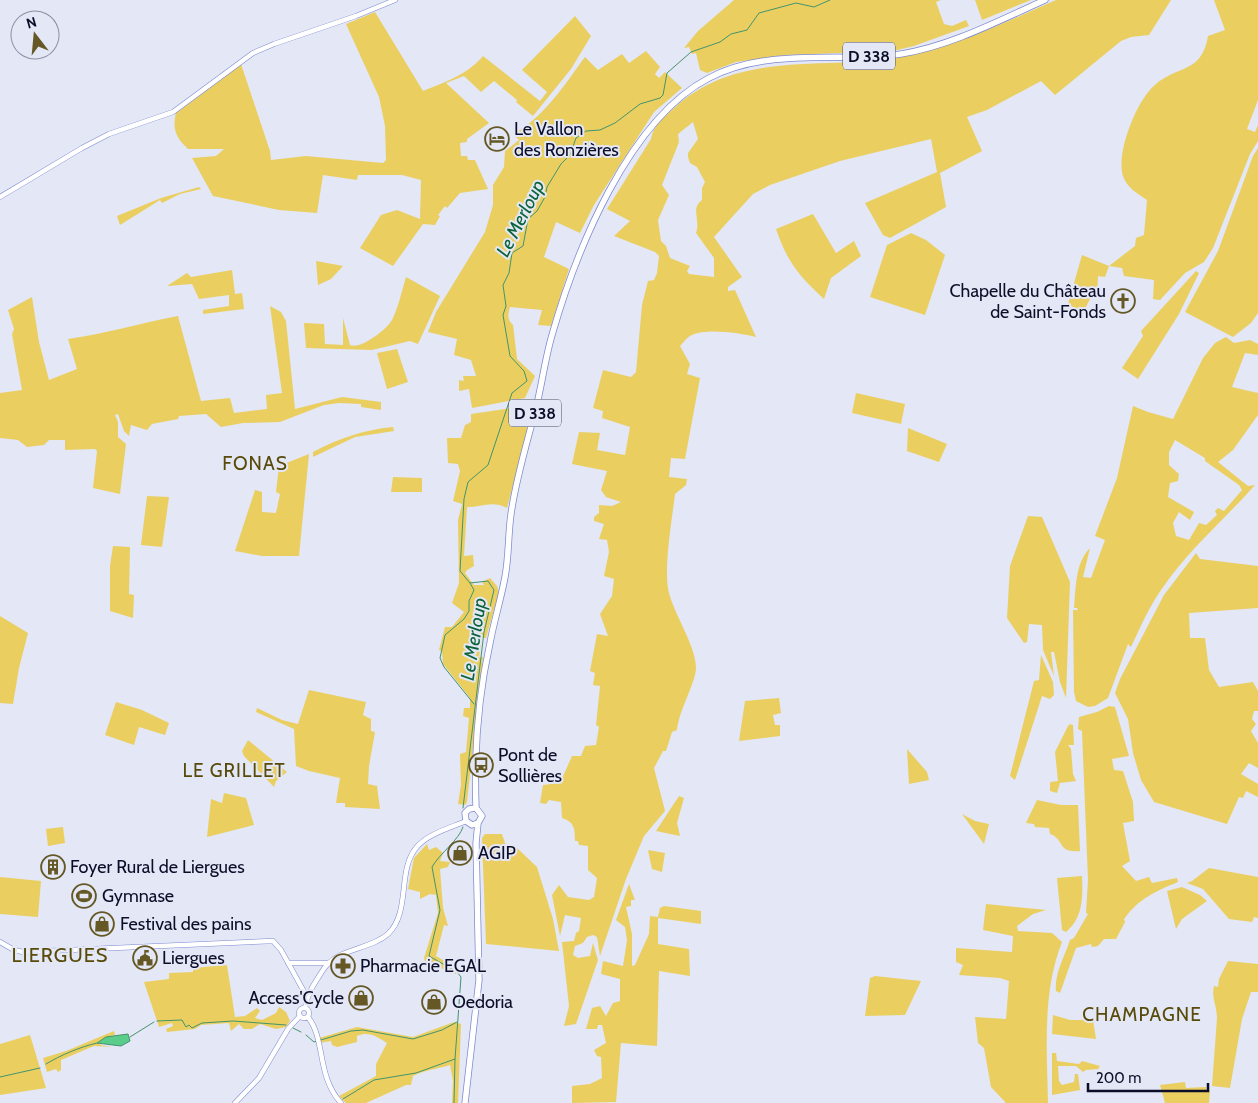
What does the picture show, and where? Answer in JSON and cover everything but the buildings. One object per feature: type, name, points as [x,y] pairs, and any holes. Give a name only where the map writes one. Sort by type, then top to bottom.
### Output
[{"type":"main road","name":"D 338","points":[[474,808],[475,772],[484,670],[506,576],[511,514],[547,354],[589,232],[606,198],[646,134],[673,102],[698,84],[722,72],[770,61],[880,56],[912,52],[940,44],[1045,0]]},
{"type":"main road","points":[[464,1103],[479,980],[476,843],[478,824],[482,816],[474,808],[465,813],[476,843]]},
{"type":"main road","points":[[468,823],[478,824]]},
{"type":"street","points":[[0,198],[96,140],[172,112],[253,53],[395,0]]},
{"type":"street","points":[[288,963],[328,963],[388,934],[398,918],[410,860],[415,848],[424,841],[468,823]]},
{"type":"street","points":[[0,942],[14,950],[23,952],[270,940],[276,943],[307,997]]},
{"type":"street","points":[[305,1008],[307,997],[328,963]]},
{"type":"street","points":[[235,1103],[259,1078],[288,1029],[300,1016],[300,1010],[305,1008]]},
{"type":"street","points":[[305,1008],[309,1012],[308,1017],[313,1025],[329,1088],[341,1103]]},
{"type":"street","points":[[300,1016],[308,1017]]},
{"type":"shaded area","points":[[734,0],[941,0],[936,2],[944,24],[952,26],[966,20],[969,26],[914,46],[893,51],[787,55],[736,62],[707,73],[700,70],[696,53],[692,54],[689,47],[684,48],[698,31]]},
{"type":"shaded area","points":[[975,0],[1031,0],[982,20]]},
{"type":"shaded area","points":[[1056,0],[1171,0],[1149,35],[1131,37],[1121,41],[1055,95],[1041,81],[987,110],[967,117],[982,151],[940,173],[946,207],[890,238],[883,235],[865,203],[937,172],[931,139],[840,161],[770,185],[753,194],[714,237],[742,277],[728,287],[728,291],[735,290],[756,337],[733,333],[706,332],[690,336],[680,346],[690,364],[687,374],[700,378],[685,459],[671,458],[669,477],[687,479],[686,485],[675,494],[667,583],[672,602],[693,650],[695,674],[677,730],[672,732],[666,751],[663,751],[654,768],[665,811],[644,836],[626,879],[600,956],[597,937],[593,935],[587,937],[583,943],[575,946],[573,955],[578,958],[590,956],[593,943],[598,960],[576,1024],[564,1026],[569,1006],[562,942],[574,941],[576,933],[579,931],[581,918],[565,915],[560,936],[552,895],[559,885],[568,897],[589,900],[594,897],[597,878],[588,870],[588,846],[579,845],[578,841],[575,841],[573,826],[569,821],[562,818],[561,802],[549,800],[546,804],[540,803],[543,785],[560,783],[572,756],[581,756],[585,746],[596,745],[599,727],[596,725],[600,686],[593,685],[595,673],[590,671],[597,634],[608,636],[600,614],[612,596],[614,579],[604,576],[609,552],[607,540],[599,539],[604,524],[594,521],[594,517],[599,513],[599,505],[612,506],[621,502],[606,497],[601,490],[607,471],[572,464],[579,432],[600,433],[597,450],[625,455],[630,427],[602,418],[603,411],[593,408],[603,370],[631,377],[636,372],[642,305],[648,281],[654,280],[657,273],[659,256],[655,252],[614,236],[630,221],[607,209],[651,139],[659,122],[700,89],[728,76],[758,69],[788,65],[883,59],[914,54],[950,44]],"holes":[[[693,122],[698,139],[688,153],[690,163],[697,167],[705,182],[702,188],[702,200],[696,211],[696,233],[714,258],[714,277],[689,274],[687,271],[690,266],[670,258],[666,246],[661,241],[658,220],[669,195],[662,185],[679,142],[678,134]]]},
{"type":"shaded area","points":[[1214,0],[1258,0],[1258,100],[1247,129],[1255,132],[1258,125],[1258,141],[1250,154],[1213,248],[1204,262],[1185,273],[1160,300],[1153,299],[1154,280],[1124,276],[1122,268],[1109,266],[1135,246],[1136,238],[1144,235],[1147,200],[1127,184],[1123,176],[1122,167],[1122,156],[1128,131],[1138,107],[1144,97],[1159,82],[1193,64],[1199,58],[1208,36],[1225,30]]},
{"type":"shaded area","points":[[375,12],[423,91],[463,73],[483,56],[540,101],[547,92],[522,70],[575,16],[591,36],[571,69],[533,116],[494,81],[481,92],[464,76],[446,83],[489,123],[467,139],[467,142],[460,143],[461,156],[467,156],[468,160],[475,160],[488,189],[460,193],[447,208],[445,206],[438,215],[440,216],[435,225],[423,224],[393,266],[360,248],[381,215],[397,210],[420,219],[421,180],[402,175],[358,175],[357,180],[323,175],[317,213],[279,210],[213,196],[192,158],[216,156],[224,149],[188,149],[180,141],[175,129],[176,113],[241,64],[270,151],[271,160],[306,156],[383,163],[386,160],[385,126],[379,97],[346,24]]},
{"type":"shaded area","points":[[646,51],[660,67],[655,74],[659,78],[665,72],[682,88],[654,112],[594,205],[580,233],[556,222],[544,257],[569,269],[551,326],[538,325],[542,310],[510,307],[508,317],[513,325],[517,359],[535,376],[525,398],[472,408],[469,389],[459,391],[459,380],[464,381],[463,376],[476,376],[471,360],[454,355],[457,339],[428,332],[436,312],[485,232],[493,205],[493,185],[504,167],[505,151],[519,140],[514,135],[515,133],[545,109],[585,57],[598,70],[622,54],[629,63]]},
{"type":"shaded area","points":[[1258,148],[1258,313],[1251,323],[1233,337],[1185,312],[1218,251],[1253,156]]},
{"type":"shaded area","points":[[199,187],[201,189],[180,194],[162,203],[160,200],[120,225],[117,216],[161,198]]},
{"type":"shaded area","points":[[813,214],[836,253],[854,241],[861,256],[831,278],[824,299],[795,268],[780,241],[776,229]]},
{"type":"shaded area","points":[[911,233],[926,240],[945,255],[925,315],[870,297],[887,245]]},
{"type":"shaded area","points":[[1082,255],[1109,266],[1105,277],[1098,276],[1097,297],[1091,297],[1083,313],[1068,304]]},
{"type":"shaded area","points":[[316,261],[343,266],[331,279],[318,285]]},
{"type":"shaded area","points":[[232,270],[235,294],[242,293],[244,309],[203,314],[203,310],[229,306],[229,295],[199,299],[192,284],[167,286],[187,273],[191,277]]},
{"type":"shaded area","points":[[1196,271],[1199,273],[1179,314],[1138,379],[1122,368],[1143,336],[1141,331]]},
{"type":"shaded area","points":[[406,277],[440,296],[418,344],[410,341],[372,350],[306,348],[304,323],[324,324],[325,344],[343,345],[343,318],[350,345],[361,344],[374,337],[393,318]]},
{"type":"shaded area","points":[[32,297],[39,342],[49,380],[77,369],[68,339],[178,316],[201,401],[230,398],[234,413],[267,409],[266,395],[282,393],[270,306],[281,312],[286,321],[295,409],[342,397],[381,402],[381,410],[361,407],[361,404],[339,403],[324,405],[280,422],[243,423],[221,427],[206,414],[179,416],[178,419],[152,424],[147,430],[131,425],[129,436],[124,431],[118,414],[115,415],[118,422],[118,437],[126,444],[120,494],[93,488],[97,451],[95,449],[65,450],[65,440],[49,440],[44,445],[27,447],[18,440],[0,438],[0,393],[22,390],[12,334],[14,329],[8,310]]},
{"type":"shaded area","points":[[1226,337],[1234,343],[1250,340],[1258,344],[1258,355],[1245,353],[1232,387],[1258,393],[1258,415],[1233,450],[1218,462],[1248,486],[1255,485],[1194,548],[1172,575],[1153,603],[1131,647],[1128,644],[1108,698],[1095,706],[1088,707],[1076,701],[1074,692],[1073,610],[1078,610],[1074,608],[1077,576],[1081,561],[1090,548],[1083,577],[1091,578],[1105,540],[1095,536],[1117,478],[1133,406],[1173,419],[1203,358],[1215,343]],"holes":[[[1175,440],[1205,458],[1205,461],[1239,485],[1242,490],[1224,511],[1218,508],[1215,511],[1217,515],[1206,525],[1199,523],[1189,540],[1176,536],[1173,523],[1179,512],[1190,520],[1194,512],[1168,497],[1170,483],[1178,481],[1179,474],[1169,465],[1169,452]]]},
{"type":"shaded area","points":[[397,349],[408,382],[387,389],[377,353]]},
{"type":"shaded area","points":[[856,393],[905,404],[901,424],[852,413]]},
{"type":"shaded area","points":[[531,405],[533,408],[507,508],[497,504],[467,507],[464,556],[473,555],[474,566],[465,573],[474,585],[484,585],[482,582],[490,578],[497,586],[499,592],[486,638],[482,638],[479,657],[483,657],[467,802],[465,805],[458,804],[461,785],[460,754],[466,752],[469,718],[463,716],[464,708],[470,708],[470,698],[443,664],[442,651],[439,650],[445,627],[452,627],[464,612],[452,603],[459,583],[458,520],[462,504],[453,501],[460,471],[458,464],[448,463],[447,438],[461,438],[465,425],[471,422],[471,414]]},
{"type":"shaded area","points":[[393,427],[394,431],[355,437],[313,457],[313,452],[342,439],[372,430]]},
{"type":"shaded area","points":[[908,428],[947,444],[939,462],[907,451]]},
{"type":"shaded area","points":[[309,454],[299,556],[262,556],[235,551],[255,490],[262,492],[262,512],[276,513],[280,494],[276,492],[279,466]]},
{"type":"shaded area","points":[[393,477],[422,478],[422,492],[391,492]]},
{"type":"shaded area","points":[[147,496],[169,497],[162,547],[141,545]]},
{"type":"shaded area","points":[[1028,516],[1042,517],[1070,582],[1066,698],[1060,682],[1054,652],[1051,652],[1054,676],[1043,650],[1042,625],[1029,624],[1027,642],[1024,643],[1007,618],[1010,566]]},
{"type":"shaded area","points":[[113,546],[130,547],[129,594],[134,595],[133,618],[110,611],[110,566]]},
{"type":"shaded area","points":[[1196,553],[1200,559],[1258,566],[1258,608],[1189,613],[1190,638],[1205,638],[1209,670],[1219,687],[1253,682],[1258,691],[1258,711],[1254,711],[1252,719],[1256,724],[1251,731],[1258,743],[1258,768],[1249,763],[1241,774],[1258,784],[1258,797],[1246,791],[1243,798],[1239,797],[1227,824],[1154,802],[1141,780],[1133,753],[1128,719],[1115,693],[1120,679],[1164,595]]},
{"type":"shaded area","points":[[0,616],[28,633],[19,668],[13,704],[0,703]]},
{"type":"shaded area","points":[[1041,655],[1053,682],[1054,695],[1050,699],[1042,696],[1015,780],[1010,776],[1034,681],[1039,680]]},
{"type":"shaded area","points":[[309,690],[366,702],[363,715],[371,719],[371,731],[375,732],[368,784],[377,786],[380,809],[345,807],[345,803],[336,803],[340,778],[296,766],[294,729],[256,712],[257,708],[282,720],[298,724]]},
{"type":"shaded area","points":[[779,698],[781,713],[773,715],[775,725],[780,725],[780,736],[739,741],[745,701]]},
{"type":"shaded area","points":[[116,702],[142,710],[169,723],[165,735],[139,727],[134,745],[105,735]]},
{"type":"shaded area","points":[[1109,706],[1115,707],[1129,756],[1112,759],[1114,770],[1123,771],[1133,802],[1134,821],[1123,823],[1130,861],[1122,866],[1136,881],[1149,877],[1152,883],[1177,878],[1178,882],[1155,892],[1135,906],[1124,919],[1125,922],[1116,939],[1104,939],[1098,946],[1092,947],[1091,944],[1076,948],[1060,993],[1056,991],[1056,985],[1060,965],[1070,940],[1074,938],[1088,914],[1086,913],[1088,880],[1082,731],[1078,729],[1079,717],[1097,712]]},
{"type":"shaded area","points":[[1070,724],[1073,725],[1074,745],[1068,745],[1071,749],[1073,774],[1076,781],[1060,783],[1057,793],[1050,791],[1050,782],[1058,781],[1055,752]]},
{"type":"shaded area","points":[[248,740],[287,772],[276,781],[274,787],[244,756],[242,751]]},
{"type":"shaded area","points":[[907,749],[927,772],[929,780],[909,784]]},
{"type":"shaded area","points":[[224,793],[246,798],[254,825],[207,837],[211,799],[222,803]]},
{"type":"shaded area","points":[[679,796],[684,798],[677,823],[680,836],[656,831]]},
{"type":"shaded area","points":[[1037,800],[1061,805],[1078,805],[1080,851],[1064,848],[1058,839],[1050,834],[1049,828],[1035,827],[1034,824],[1026,823]]},
{"type":"shaded area","points":[[962,814],[975,821],[989,824],[984,844]]},
{"type":"shaded area","points":[[63,827],[65,843],[48,846],[46,829]]},
{"type":"shaded area","points":[[485,834],[502,834],[507,849],[517,848],[537,867],[553,919],[559,951],[486,944],[482,838]]},
{"type":"shaded area","points":[[427,844],[429,850],[436,847],[443,853],[440,861],[450,862],[448,867],[440,869],[443,908],[448,926],[444,925],[436,956],[458,969],[456,974],[425,962],[424,958],[438,913],[436,895],[430,894],[420,899],[420,892],[408,889],[414,858]]},
{"type":"shaded area","points":[[648,850],[665,853],[662,872],[652,869]]},
{"type":"shaded area","points":[[1209,868],[1258,877],[1258,918],[1254,917],[1252,922],[1229,919],[1203,889],[1187,883]]},
{"type":"shaded area","points":[[1082,876],[1082,899],[1079,914],[1066,932],[1062,930],[1057,878]]},
{"type":"shaded area","points":[[0,877],[41,881],[38,917],[0,914]]},
{"type":"shaded area","points":[[629,884],[635,900],[631,900],[631,906],[626,907],[632,934],[632,966],[635,965],[649,934],[650,916],[658,917],[660,908],[664,906],[701,911],[701,924],[658,918],[658,944],[689,949],[690,976],[659,971],[657,1046],[621,1043],[616,1102],[572,1103],[572,1086],[590,1084],[602,1078],[601,1057],[597,1056],[594,1050],[606,1043],[602,1025],[598,1025],[597,1029],[586,1029],[592,1008],[600,1006],[606,1016],[613,1003],[620,1001],[620,979],[601,974],[603,961],[623,966],[627,940],[625,927],[616,920]]},
{"type":"shaded area","points":[[1182,887],[1200,895],[1207,901],[1182,919],[1176,929],[1167,891]]},
{"type":"shaded area","points":[[986,904],[1046,910],[1033,914],[1017,926],[1018,931],[1052,933],[1062,942],[1051,981],[1047,1021],[1048,1103],[1006,1103],[991,1087],[984,1048],[978,1043],[975,1017],[1006,1019],[1009,981],[1000,978],[959,975],[963,965],[956,962],[956,948],[1012,952],[1013,936],[983,930]]},
{"type":"shaded area","points":[[1228,961],[1258,964],[1258,992],[1251,992],[1242,1019],[1230,1088],[1212,1086],[1217,1018],[1213,990],[1214,986],[1218,987],[1219,979]]},
{"type":"shaded area","points":[[227,965],[235,1017],[245,1016],[257,1008],[260,1011],[255,1018],[262,1020],[276,1013],[279,1007],[286,1012],[290,1021],[286,1027],[276,1029],[260,1024],[252,1029],[244,1029],[239,1024],[231,1031],[229,1023],[201,1025],[195,1029],[167,1032],[166,1029],[173,1026],[172,1023],[159,1027],[144,982],[169,979],[169,973],[193,972],[193,968]]},
{"type":"shaded area","points":[[875,976],[921,981],[905,1015],[865,1016],[870,978]]},
{"type":"shaded area","points":[[1053,1015],[1070,1020],[1093,1020],[1096,1039],[1052,1034]]},
{"type":"shaded area","points":[[454,1022],[461,1024],[458,1103],[452,1103],[453,1081],[450,1065],[413,1076],[411,1085],[406,1085],[366,1103],[346,1103],[339,1096],[376,1076],[376,1064],[387,1043],[376,1036],[365,1034],[357,1036],[357,1042],[337,1047],[332,1045],[331,1041],[319,1043],[319,1038],[357,1027],[413,1037]]},
{"type":"shaded area","points":[[114,1031],[115,1035],[100,1045],[112,1047],[94,1046],[61,1060],[61,1070],[58,1072],[56,1069],[47,1072],[43,1058],[66,1051]]},
{"type":"shaded area","points":[[128,1034],[130,1041],[121,1046],[97,1043],[106,1037]]},
{"type":"shaded area","points":[[30,1035],[46,1088],[0,1095],[0,1044]]},
{"type":"shaded area","points":[[1052,1053],[1056,1053],[1057,1061],[1079,1064],[1082,1061],[1100,1066],[1098,1069],[1083,1072],[1076,1066],[1058,1066],[1059,1081],[1062,1085],[1074,1082],[1075,1074],[1078,1074],[1080,1090],[1052,1095]]},
{"type":"shaded area","points":[[1185,1082],[1186,1088],[1206,1087],[1206,1090],[1210,1090],[1209,1103],[1165,1103],[1160,1085]]},
{"type":"waterway","name":"Le Merloup","points":[[463,808],[484,632],[494,590],[488,581],[470,583],[460,571],[464,499],[468,482],[488,465],[512,393],[527,381],[524,371],[510,356],[503,315],[506,306],[503,285],[509,273],[512,253],[523,246],[528,219],[537,211],[545,197],[547,187],[561,164],[570,155],[576,138],[586,131],[600,130],[615,123],[640,104],[660,98],[663,95],[667,73],[691,52],[720,42],[731,34],[747,30],[759,13],[796,3],[814,7],[830,0]]},
{"type":"waterway","points":[[470,583],[474,590],[469,601],[469,611],[464,619],[445,635],[440,658],[444,667],[474,704]]},
{"type":"waterway","name":"Le Merloup","points":[[454,1103],[461,977],[457,972],[429,956],[440,910],[432,867],[458,837],[463,827]]},
{"type":"waterway","points":[[157,1021],[182,1020],[186,1027],[189,1025],[192,1028],[202,1023],[233,1021],[286,1025]]},
{"type":"waterway","points":[[130,1037],[154,1022]]},
{"type":"waterway","points":[[306,1035],[314,1042],[351,1031],[363,1030],[413,1039],[442,1030],[457,1022]]},
{"type":"waterway","points":[[293,1028],[301,1032]]},
{"type":"waterway","points":[[46,1064],[58,1057],[97,1043]]},
{"type":"waterway","points":[[343,1099],[374,1080],[416,1073],[455,1059]]},
{"type":"waterway","points":[[0,1077],[40,1068]]},
{"type":"place","name":"Le Vallon des Ronzières","points":[[497,139]]},
{"type":"place","name":"Chapelle du Château de Saint-Fonds","points":[[1123,301]]},
{"type":"place","name":"Pont de Sollières","points":[[481,765]]},
{"type":"place","name":"AGIP","points":[[460,853]]},
{"type":"place","name":"Foyer Rural de Liergues","points":[[53,867]]},
{"type":"place","name":"Gymnase","points":[[84,896]]},
{"type":"place","name":"Festival des pains","points":[[102,924]]},
{"type":"place","name":"Liergues","points":[[145,958]]},
{"type":"place","name":"Pharmacie EGAL","points":[[343,966]]},
{"type":"place","name":"Access'Cycle","points":[[361,998]]},
{"type":"place","name":"Oedoria","points":[[434,1002]]},
{"type":"district","name":"FONAS","points":[[255,463]]},
{"type":"district","name":"LE GRILLET","points":[[234,770]]},
{"type":"district","name":"LIERGUES","points":[[60,955]]},
{"type":"district","name":"CHAMPAGNE","points":[[1142,1014]]}]
